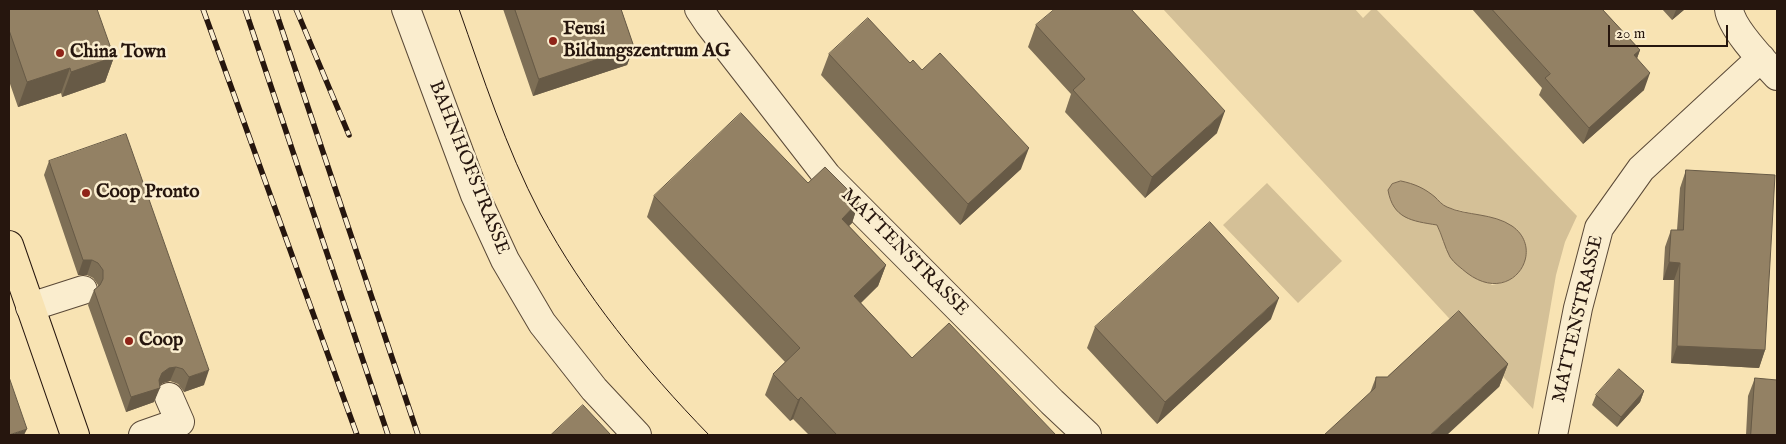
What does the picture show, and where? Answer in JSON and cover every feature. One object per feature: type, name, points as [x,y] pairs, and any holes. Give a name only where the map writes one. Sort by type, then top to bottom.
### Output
[{"type":"main road","points":[[9,245],[75,435]]},
{"type":"street","name":"BAHNHOFSTRASSE","points":[[406,9],[475,195],[505,260],[542,323],[594,390],[637,435]]},
{"type":"street","name":"MATTENSTRASSE","points":[[699,9],[827,176],[1087,435]]},
{"type":"street","name":"MATTENSTRASSE","points":[[1553,435],[1578,308],[1599,228],[1641,169],[1769,67],[1730,18],[1729,9]]},
{"type":"street","points":[[30,306],[83,290]]},
{"type":"street","points":[[143,435],[180,422],[169,397]]},
{"type":"shaded area","points":[[1163,9],[1355,9],[1363,18],[1372,9],[1376,9],[1577,216],[1565,242],[1556,275],[1533,409]],"holes":[[[1446,207],[1503,221],[1515,276],[1505,282],[1492,285],[1450,257],[1437,225]]]},
{"type":"shaded area","points":[[1401,181],[1423,189],[1447,207],[1497,219],[1512,226],[1522,236],[1526,248],[1525,260],[1520,271],[1510,279],[1498,283],[1483,282],[1467,273],[1450,257],[1437,225],[1412,220],[1399,213],[1394,207],[1388,190],[1392,184]]},
{"type":"shaded area","points":[[1267,183],[1342,261],[1298,303],[1223,225]]},
{"type":"building","points":[[9,9],[97,9],[114,57],[71,72],[70,68],[27,82],[9,30]]},
{"type":"building","name":"Feusi Bildungszentrum AG","points":[[515,9],[621,9],[634,47],[539,79]]},
{"type":"building","points":[[1055,9],[1131,9],[1225,111],[1152,177],[1073,90],[1085,79],[1036,25]]},
{"type":"building","points":[[1492,9],[1602,9],[1640,50],[1634,55],[1650,73],[1589,128],[1545,78],[1550,74]]},
{"type":"building","points":[[868,18],[910,63],[913,60],[922,70],[940,53],[1029,148],[968,204],[829,54]]},
{"type":"building","points":[[741,113],[808,183],[825,167],[859,201],[842,219],[886,265],[854,296],[912,358],[949,323],[1056,435],[837,435],[801,397],[798,400],[773,374],[800,348],[654,196]]},
{"type":"building","points":[[126,134],[209,370],[189,377],[183,369],[169,368],[162,373],[159,380],[160,388],[131,397],[94,290],[103,279],[103,270],[98,263],[92,260],[83,260],[49,161]]},
{"type":"building","points":[[1686,170],[1775,175],[1765,350],[1677,346],[1680,263],[1669,262],[1671,230],[1683,230]]},
{"type":"building","points":[[1210,222],[1279,298],[1165,402],[1095,327]]},
{"type":"building","points":[[1459,311],[1508,364],[1430,435],[1324,435],[1375,388],[1376,377],[1387,377]]},
{"type":"building","points":[[1619,369],[1644,391],[1621,417],[1596,395]]},
{"type":"building","points":[[9,377],[27,429],[9,435]]},
{"type":"building","points":[[1755,378],[1777,380],[1777,435],[1751,435]]},
{"type":"building","points":[[583,405],[611,435],[551,435]]},
{"type":"tram line","points":[[459,9],[516,163],[557,243],[617,330],[661,384],[709,435]]},
{"type":"railway","points":[[203,9],[357,435]]},
{"type":"railway","points":[[245,9],[388,435]]},
{"type":"railway","points":[[275,9],[418,435]]},
{"type":"railway","points":[[296,9],[349,135]]},
{"type":"place","name":"Feusi Bildungszentrum AG","points":[[553,41]]},
{"type":"place","name":"China Town","points":[[60,53]]},
{"type":"place","name":"Coop Pronto","points":[[86,193]]},
{"type":"place","name":"Coop","points":[[129,341]]}]
